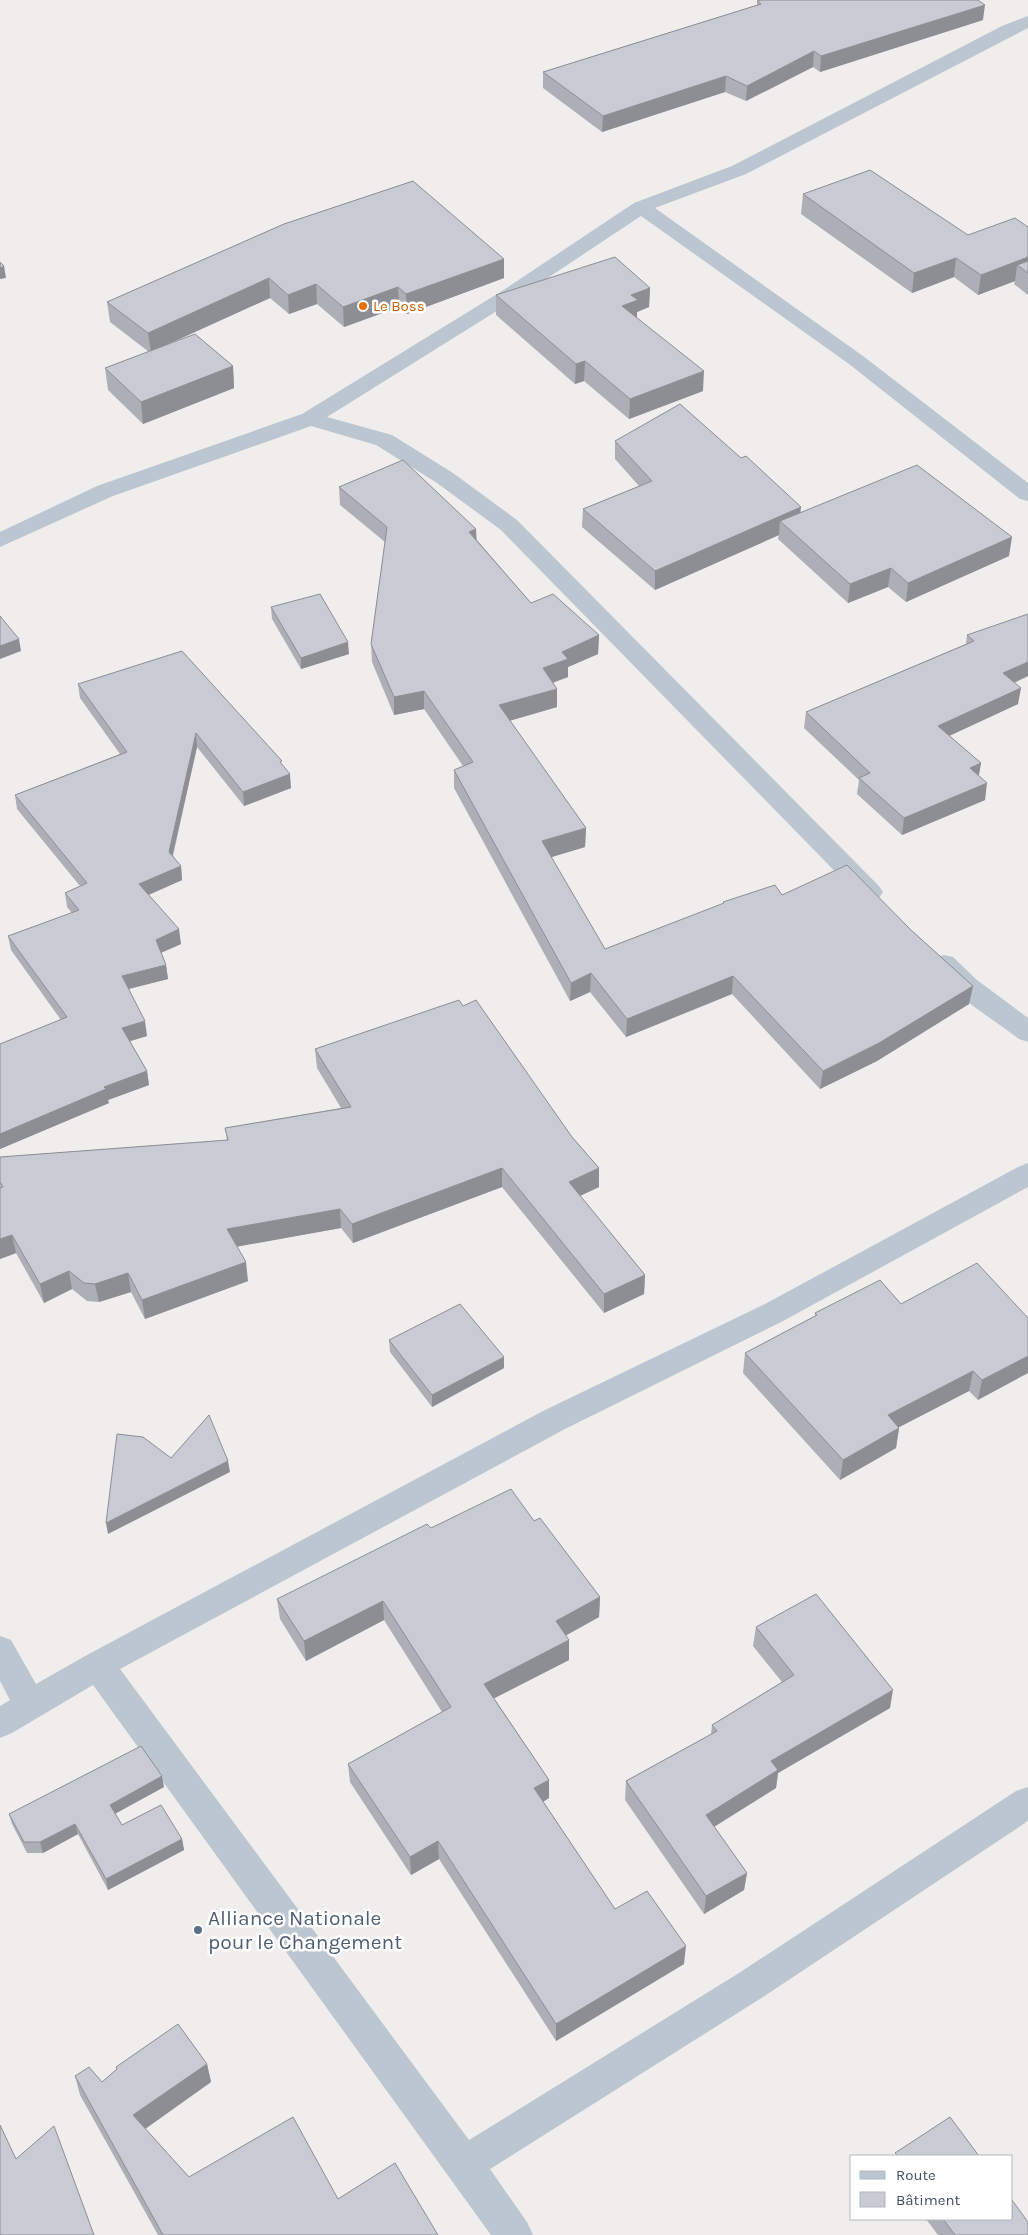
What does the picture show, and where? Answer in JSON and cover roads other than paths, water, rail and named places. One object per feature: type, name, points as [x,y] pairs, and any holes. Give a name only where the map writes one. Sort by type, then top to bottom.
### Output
[{"type":"street","points":[[0,540],[105,491],[310,419],[508,295],[641,207],[739,170],[1028,21]]},
{"type":"street","points":[[641,207],[856,360],[1028,494]]},
{"type":"street","points":[[310,419],[384,440],[445,478],[509,525],[884,906]]},
{"type":"street","points":[[926,948],[968,987],[1028,1032]]},
{"type":"street","points":[[0,1723],[98,1665],[554,1420],[775,1312],[1028,1174]]},
{"type":"street","points":[[0,1650],[30,1704]]},
{"type":"street","points":[[98,1665],[514,2235]]},
{"type":"street","points":[[464,2164],[751,1985],[1028,1802]]},
{"type":"place","name":"Le Boss","points":[[363,306]]},
{"type":"place","name":"Alliance Nationale pour le Changement","points":[[198,1930]]}]
